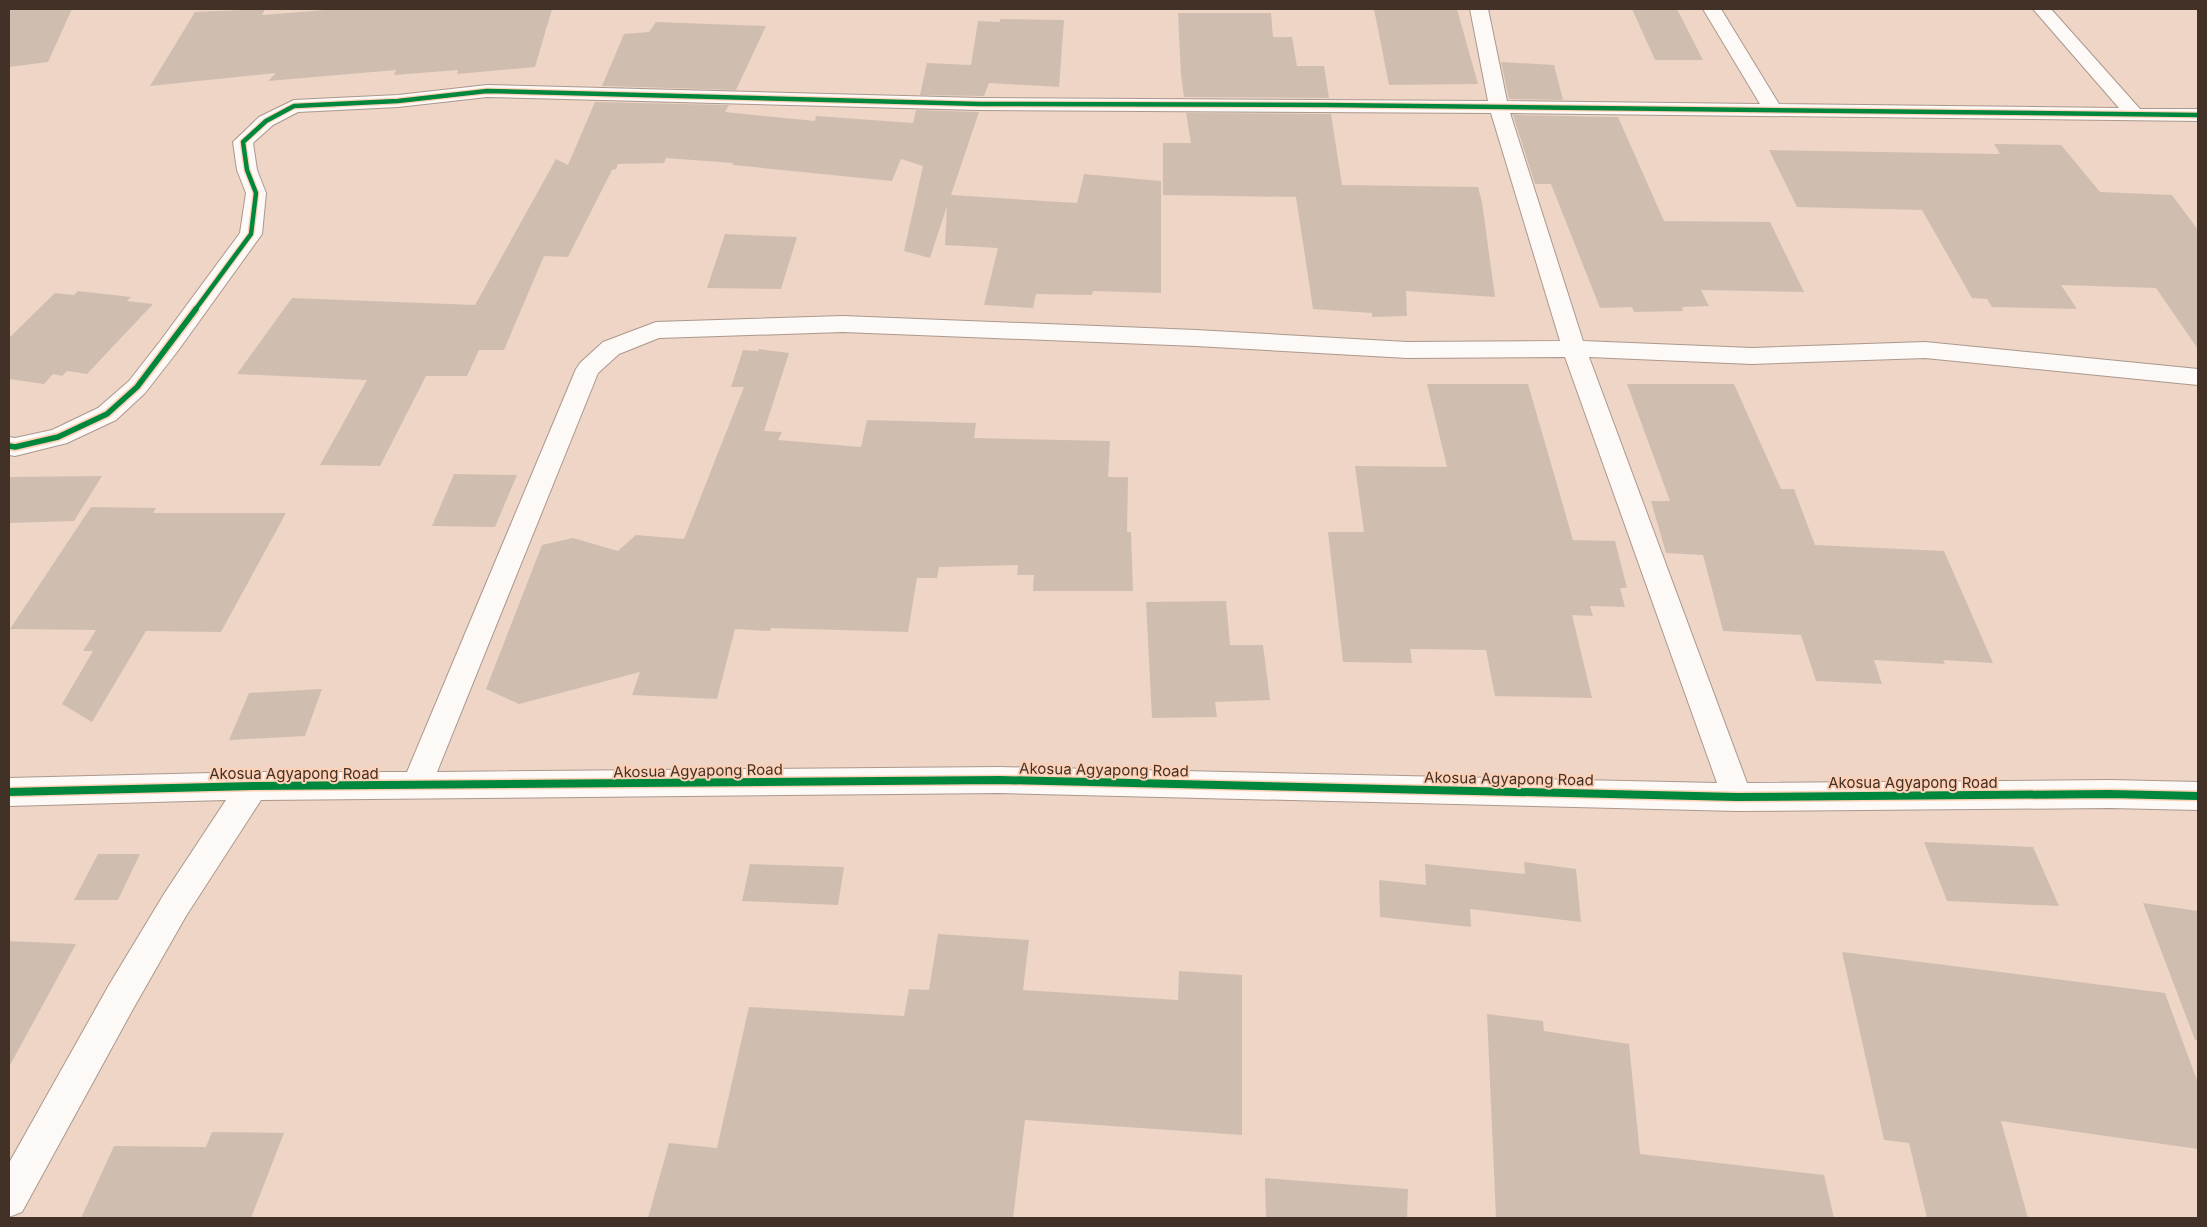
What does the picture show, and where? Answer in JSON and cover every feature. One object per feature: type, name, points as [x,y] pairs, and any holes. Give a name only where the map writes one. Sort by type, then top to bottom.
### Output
[{"type":"street","points":[[1479,9],[1499,108],[1574,349],[1737,797]]},
{"type":"street","points":[[1712,9],[1772,110]]},
{"type":"street","points":[[2042,9],[2134,114]]},
{"type":"street","points":[[11,448],[58,437],[107,414],[137,387],[251,234],[256,193],[247,170],[243,142],[266,121],[294,106],[398,101],[487,91],[980,104],[2198,115]]},
{"type":"street","points":[[416,786],[588,369],[611,348],[656,330],[843,324],[1196,338],[1407,350],[1574,349],[1752,356],[1925,350],[2198,377]]},
{"type":"street","name":"Akosua Agyapong Road","points":[[9,792],[253,786],[1000,780],[1737,797],[2100,794],[2198,796]]},
{"type":"street","points":[[9,1198],[121,997],[175,905],[253,786]]},
{"type":"building","points":[[9,9],[72,9],[48,62],[9,67]]},
{"type":"building","points":[[265,9],[262,15],[339,9],[552,9],[535,67],[457,74],[458,70],[394,75],[396,70],[268,81],[276,73],[150,86],[195,12]]},
{"type":"building","points":[[1374,9],[1457,9],[1478,84],[1389,85]]},
{"type":"building","points":[[1632,9],[1677,9],[1703,60],[1655,60]]},
{"type":"building","points":[[1178,13],[1271,13],[1273,37],[1292,37],[1297,66],[1324,66],[1329,98],[1184,97]]},
{"type":"building","points":[[1000,19],[1064,20],[1059,87],[989,83],[984,96],[920,95],[927,63],[971,65],[978,21],[1000,22]]},
{"type":"building","points":[[656,22],[766,26],[736,90],[602,86],[624,34],[649,32]]},
{"type":"building","points":[[1501,62],[1554,65],[1563,100],[1509,99]]},
{"type":"building","points":[[595,102],[729,105],[725,112],[815,121],[816,116],[913,123],[916,110],[979,112],[951,195],[1077,203],[1084,174],[1161,181],[1161,293],[1093,291],[1092,295],[1036,294],[1033,308],[984,305],[998,248],[945,245],[947,206],[930,258],[904,251],[923,166],[901,159],[892,181],[733,165],[733,163],[666,158],[664,163],[618,164],[616,169],[612,170],[568,257],[544,256],[504,350],[479,350],[467,376],[426,376],[380,466],[320,465],[367,380],[237,374],[292,298],[475,305],[556,159],[568,165]]},
{"type":"building","points":[[1186,113],[1331,114],[1342,185],[1478,187],[1482,202],[1495,297],[1406,291],[1407,316],[1372,317],[1372,313],[1313,309],[1296,197],[1163,195],[1163,143],[1191,143]]},
{"type":"building","points":[[1513,115],[1618,117],[1664,221],[1770,222],[1804,292],[1701,290],[1709,306],[1682,307],[1683,311],[1634,312],[1632,307],[1600,308],[1551,184],[1535,184]]},
{"type":"building","points":[[1994,144],[2061,145],[2100,192],[2172,195],[2198,230],[2198,349],[2156,288],[2061,285],[2077,309],[1992,307],[1987,299],[1972,298],[1922,210],[1797,207],[1769,150],[2000,154]]},
{"type":"building","points":[[725,234],[797,237],[781,289],[707,288]]},
{"type":"building","points":[[78,291],[131,297],[127,301],[153,304],[87,374],[67,371],[62,376],[53,374],[44,384],[9,379],[9,338],[55,293],[74,295]]},
{"type":"building","points":[[759,349],[789,353],[764,431],[782,432],[778,440],[861,447],[867,420],[976,423],[974,438],[1110,441],[1108,477],[1128,477],[1127,532],[1131,532],[1133,591],[1033,591],[1034,575],[1017,575],[1018,565],[939,567],[937,578],[917,578],[908,632],[771,628],[770,631],[735,629],[717,699],[632,695],[640,672],[519,704],[486,689],[542,545],[573,538],[618,551],[636,535],[684,539],[744,387],[731,387],[743,350],[758,351]]},
{"type":"building","points":[[1427,384],[1528,384],[1573,540],[1615,541],[1627,588],[1620,588],[1625,607],[1590,606],[1593,616],[1572,615],[1592,698],[1495,696],[1486,650],[1410,649],[1412,663],[1343,662],[1328,532],[1364,532],[1355,466],[1447,467]]},
{"type":"building","points":[[1627,384],[1734,384],[1781,489],[1794,489],[1815,545],[1944,551],[1993,663],[1943,660],[1945,664],[1874,660],[1882,684],[1816,681],[1801,635],[1723,631],[1703,555],[1666,553],[1651,501],[1670,501]]},
{"type":"building","points":[[454,474],[517,475],[495,527],[432,526]]},
{"type":"building","points":[[102,476],[74,521],[9,523],[9,477]]},
{"type":"building","points":[[91,507],[156,508],[153,513],[286,513],[221,632],[146,631],[92,722],[62,704],[93,651],[83,651],[96,630],[10,629]]},
{"type":"building","points":[[1226,601],[1230,645],[1263,645],[1270,700],[1215,702],[1217,717],[1152,718],[1146,602]]},
{"type":"building","points":[[322,689],[305,736],[229,740],[249,693]]},
{"type":"building","points":[[1924,842],[2033,847],[2059,906],[1947,901]]},
{"type":"building","points":[[98,854],[140,854],[118,900],[74,900]]},
{"type":"building","points":[[1524,862],[1576,869],[1581,922],[1470,909],[1471,927],[1380,917],[1379,880],[1426,885],[1425,864],[1525,874]]},
{"type":"building","points":[[750,864],[844,867],[838,905],[742,901]]},
{"type":"building","points":[[2143,903],[2198,911],[2198,1040],[2195,1040]]},
{"type":"building","points":[[938,934],[1029,940],[1023,990],[1178,1000],[1179,971],[1242,975],[1242,1135],[1025,1120],[1013,1218],[648,1218],[669,1143],[717,1148],[749,1007],[904,1016],[909,989],[929,990]]},
{"type":"building","points":[[9,941],[76,944],[9,1067]]},
{"type":"building","points":[[1842,952],[2165,993],[2198,1083],[2198,1149],[2001,1121],[2028,1218],[1927,1218],[1909,1143],[1884,1140]]},
{"type":"building","points":[[1487,1014],[1543,1021],[1544,1031],[1629,1044],[1640,1154],[1824,1175],[1834,1218],[1496,1218]]},
{"type":"building","points":[[212,1132],[284,1133],[251,1218],[81,1218],[114,1146],[206,1147]]},
{"type":"building","points":[[1265,1178],[1408,1189],[1407,1218],[1266,1218]]},
{"type":"cycle path","points":[[9,446],[15,447],[58,437],[107,414],[137,387],[251,234],[256,193],[247,170],[243,142],[266,121],[294,106],[398,101],[487,91],[980,104],[1327,105],[2198,115]]},
{"type":"cycle path","points":[[9,792],[253,786],[1000,780],[1737,797],[2110,794],[2198,796]]}]
